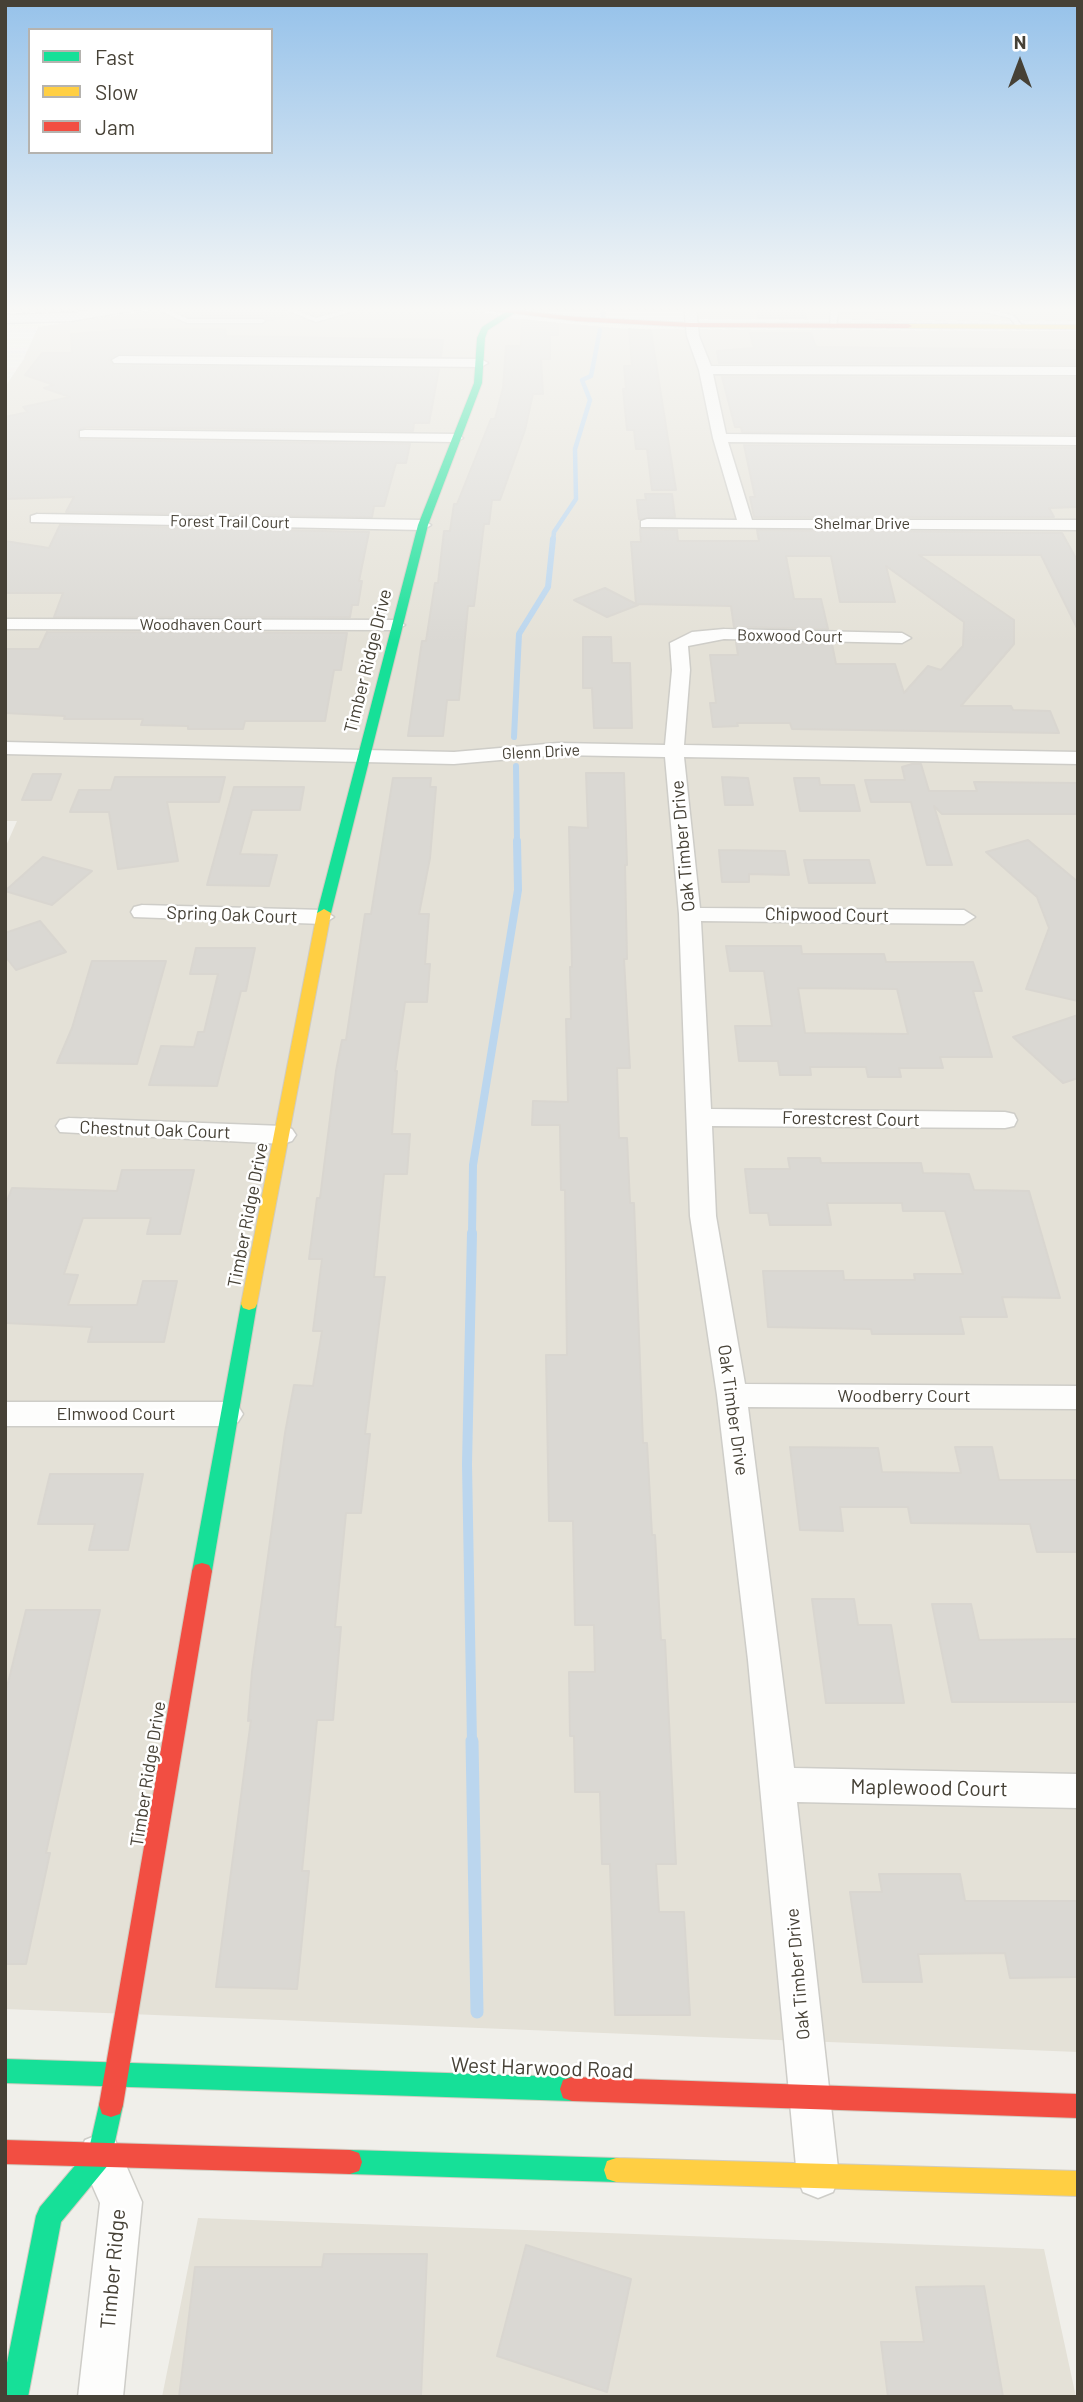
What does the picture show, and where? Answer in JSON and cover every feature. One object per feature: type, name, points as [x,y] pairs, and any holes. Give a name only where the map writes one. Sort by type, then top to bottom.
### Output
[{"type":"street","name":"Timber Ridge Drive","points":[[100,2155],[118,2075],[228,1414],[323,917],[423,525],[464,419]]},
{"type":"street","points":[[716,419],[746,524]]},
{"type":"street","points":[[85,434],[456,438]]},
{"type":"street","points":[[720,438],[1078,441]]},
{"type":"street","name":"Forest Trail Court","points":[[37,519],[423,525]]},
{"type":"street","name":"Shelmar Drive","points":[[647,524],[1078,525]]},
{"type":"street","name":"Woodhaven Court","points":[[5,624],[396,625]]},
{"type":"street","name":"Boxwood Court","points":[[679,643],[698,635],[902,638]]},
{"type":"street","name":"Oak Timber Drive","points":[[679,643],[681,670],[674,751],[690,914],[703,1216],[732,1395],[780,1785],[818,2177]]},
{"type":"street","name":"Glenn Drive","points":[[5,748],[454,758],[558,749],[1078,758]]},
{"type":"street","name":"Spring Oak Court","points":[[142,912],[323,917]]},
{"type":"street","name":"Chipwood Court","points":[[690,914],[964,917]]},
{"type":"street","name":"Forestcrest Court","points":[[697,1117],[1004,1120]]},
{"type":"street","name":"Chestnut Oak Court","points":[[69,1126],[283,1135]]},
{"type":"street","name":"Woodberry Court","points":[[732,1395],[1076,1397]]},
{"type":"street","name":"Elmwood Court","points":[[5,1414],[228,1414]]},
{"type":"street","name":"Maplewood Court","points":[[780,1785],[1078,1791]]},
{"type":"street","name":"West Harwood Road","points":[[5,2071],[1078,2106]]},
{"type":"street","points":[[5,2152],[1078,2184]]},
{"type":"street","points":[[14,2397],[49,2216],[100,2155]]},
{"type":"street","name":"Timber Ridge","points":[[100,2155],[121,2202],[100,2397]]},
{"type":"shaded area","points":[[5,419],[1078,419],[1078,2052],[5,2009],[5,848],[17,821],[5,821]]},
{"type":"shaded area","points":[[198,2218],[1044,2249],[1076,2397],[162,2397]]},
{"type":"building","points":[[5,419],[430,419],[429,423],[414,423],[413,431],[85,427],[77,431],[80,440],[410,444],[406,463],[396,463],[384,506],[374,506],[372,517],[66,512],[74,497],[5,499]]},
{"type":"building","points":[[491,419],[527,419],[500,500],[492,500],[489,524],[484,524],[474,606],[468,606],[459,700],[447,700],[443,736],[408,736],[422,641],[426,641],[435,583],[438,583],[444,531],[450,531],[454,504],[457,504]]},
{"type":"building","points":[[626,419],[665,419],[676,490],[652,490],[647,449],[636,449],[634,430],[627,430]]},
{"type":"building","points":[[733,419],[1078,419],[1078,434],[742,432],[741,427],[735,427]]},
{"type":"building","points":[[744,445],[1078,448],[1078,507],[1049,508],[1054,517],[754,517],[750,497],[755,497]]},
{"type":"building","points":[[645,494],[672,494],[675,517],[639,519],[637,500],[646,500]]},
{"type":"building","points":[[60,525],[369,532],[359,581],[362,581],[358,605],[352,605],[350,617],[54,617],[63,593],[5,593],[5,541],[49,548]]},
{"type":"building","points":[[640,529],[677,530],[678,541],[759,541],[757,530],[1062,533],[1078,562],[1078,630],[1041,555],[919,555],[1014,620],[1014,644],[961,706],[1011,706],[1013,710],[1050,711],[1059,733],[792,729],[790,723],[737,723],[738,726],[713,727],[710,703],[716,703],[710,655],[738,655],[736,642],[832,644],[836,664],[895,664],[904,693],[928,666],[941,670],[963,646],[964,622],[886,566],[895,602],[840,602],[831,556],[786,556],[794,599],[821,599],[828,629],[734,627],[731,606],[636,604],[631,542],[641,542]]},
{"type":"building","points":[[605,588],[638,605],[607,617],[574,600]]},
{"type":"building","points":[[47,632],[347,633],[341,670],[334,670],[325,721],[245,721],[243,729],[188,729],[188,726],[141,725],[143,719],[64,719],[65,716],[5,713],[5,649],[39,649]]},
{"type":"building","points":[[583,637],[611,637],[612,663],[630,663],[632,728],[594,728],[592,688],[583,688]]},
{"type":"building","points":[[921,764],[929,791],[977,791],[974,782],[1078,783],[1078,814],[942,814],[934,806],[952,865],[927,865],[911,802],[871,802],[865,780],[905,780],[902,767]]},
{"type":"building","points":[[586,773],[624,773],[627,959],[624,959],[630,1068],[617,1068],[619,1138],[627,1138],[630,1203],[634,1203],[643,1443],[647,1443],[661,1640],[665,1640],[676,1864],[656,1864],[659,1912],[684,1912],[690,2015],[615,2015],[610,1864],[602,1864],[600,1792],[575,1792],[574,1736],[570,1736],[569,1672],[595,1672],[594,1625],[575,1625],[573,1521],[549,1521],[546,1355],[567,1355],[565,1190],[561,1190],[560,1125],[532,1125],[533,1101],[568,1102],[566,1019],[571,1019],[572,967],[569,827],[588,828]]},
{"type":"building","points":[[33,774],[61,774],[51,800],[22,800]]},
{"type":"building","points":[[115,777],[225,777],[219,802],[167,802],[178,861],[118,869],[109,812],[70,812],[79,790],[111,790]]},
{"type":"building","points":[[722,777],[748,778],[753,805],[725,805]]},
{"type":"building","points":[[393,778],[431,778],[430,787],[436,787],[430,858],[419,914],[429,914],[425,964],[430,964],[427,1002],[405,1002],[395,1071],[392,1134],[410,1134],[407,1174],[384,1174],[374,1277],[385,1277],[365,1434],[370,1434],[361,1513],[346,1513],[335,1627],[341,1627],[333,1720],[317,1720],[302,1871],[309,1871],[297,1989],[216,1987],[251,1720],[248,1721],[252,1672],[285,1433],[294,1385],[313,1386],[322,1331],[313,1331],[322,1259],[309,1259],[317,1198],[320,1198],[336,1071],[342,1040],[346,1040],[365,914],[371,914]]},
{"type":"building","points":[[794,778],[819,778],[820,785],[854,785],[860,811],[800,811]]},
{"type":"building","points":[[234,787],[304,787],[300,810],[252,810],[240,854],[277,855],[269,886],[207,885]]},
{"type":"building","points":[[1028,840],[1078,882],[1078,1001],[1026,989],[1049,928],[1037,897],[986,852]]},
{"type":"building","points":[[719,850],[785,851],[789,875],[749,874],[749,882],[722,882]]},
{"type":"building","points":[[43,857],[92,871],[52,905],[5,891]]},
{"type":"building","points":[[804,860],[869,860],[875,883],[809,883]]},
{"type":"building","points":[[40,921],[66,952],[16,970],[5,956],[5,933]]},
{"type":"building","points":[[726,946],[801,946],[802,954],[884,954],[886,962],[973,962],[982,991],[973,991],[992,1057],[940,1057],[943,1068],[899,1068],[901,1077],[868,1077],[866,1067],[810,1067],[811,1075],[780,1075],[778,1061],[739,1061],[735,1026],[772,1026],[764,971],[730,971]],"holes":[[[798,988],[897,989],[908,1034],[805,1033]]]},
{"type":"building","points":[[196,948],[255,948],[246,991],[241,991],[217,1086],[149,1085],[161,1046],[194,1047],[198,1032],[204,1032],[218,974],[190,974]]},
{"type":"building","points":[[92,961],[166,961],[137,1064],[57,1063],[72,1028]]},
{"type":"building","points":[[1078,1015],[1078,1078],[1063,1083],[1013,1037]]},
{"type":"building","points":[[788,1158],[820,1158],[821,1163],[921,1163],[923,1173],[969,1174],[974,1190],[1029,1191],[1060,1298],[1002,1297],[1007,1317],[960,1317],[964,1334],[872,1334],[871,1329],[768,1327],[763,1271],[843,1271],[844,1280],[915,1280],[914,1274],[963,1274],[945,1211],[903,1211],[902,1203],[827,1203],[831,1225],[770,1225],[768,1213],[750,1213],[745,1169],[790,1169]]},
{"type":"building","points":[[122,1170],[194,1170],[180,1234],[147,1234],[151,1218],[83,1218],[64,1274],[78,1275],[68,1305],[137,1305],[143,1281],[177,1281],[164,1342],[88,1342],[92,1327],[5,1323],[5,1206],[12,1188],[117,1191]]},
{"type":"building","points":[[790,1447],[878,1448],[882,1472],[961,1473],[955,1447],[992,1447],[999,1480],[1078,1480],[1078,1552],[1037,1552],[1030,1524],[911,1523],[908,1507],[840,1507],[843,1531],[800,1530]]},
{"type":"building","points":[[50,1474],[143,1474],[128,1550],[89,1550],[95,1524],[38,1524]]},
{"type":"building","points":[[812,1599],[854,1599],[858,1625],[891,1625],[904,1703],[826,1703]]},
{"type":"building","points":[[932,1604],[971,1604],[979,1640],[1078,1639],[1078,1702],[952,1702]]},
{"type":"building","points":[[26,1610],[100,1610],[46,1853],[50,1853],[26,1964],[5,1964],[5,1695]]},
{"type":"building","points":[[879,1874],[960,1874],[965,1901],[1078,1901],[1078,1977],[1010,1978],[1005,1953],[918,1954],[922,1982],[863,1982],[850,1892],[882,1892]]},
{"type":"building","points":[[526,2245],[631,2279],[607,2392],[497,2356]]},
{"type":"building","points":[[324,2254],[427,2254],[421,2396],[179,2397],[195,2267],[322,2267]]},
{"type":"building","points":[[984,2286],[1003,2397],[888,2397],[881,2342],[924,2342],[916,2287]]},
{"type":"waterway","points":[[553,541],[554,532],[576,499],[575,449],[584,419]]},
{"type":"waterway","points":[[514,737],[519,634],[548,587],[553,539]]},
{"type":"waterway","points":[[516,766],[517,843]]},
{"type":"waterway","points":[[472,1234],[473,1165],[518,890],[517,841]]},
{"type":"waterway","points":[[472,1233],[467,1464],[472,1743]]},
{"type":"waterway","points":[[472,1741],[477,2012]]},
{"type":"traffic: fast","points":[[324,913],[423,525],[464,419]]},
{"type":"traffic: fast","points":[[202,1571],[249,1304]]},
{"type":"traffic: fast","points":[[5,2071],[572,2089]]},
{"type":"traffic: fast","points":[[14,2397],[49,2216],[100,2155],[111,2105]]},
{"type":"traffic: fast","points":[[350,2162],[616,2170]]},
{"type":"traffic: slow","points":[[249,1304],[324,913]]},
{"type":"traffic: slow","points":[[616,2170],[1078,2184]]},
{"type":"traffic: jam","points":[[111,2105],[202,1571]]},
{"type":"traffic: jam","points":[[572,2089],[1078,2106]]},
{"type":"traffic: jam","points":[[5,2152],[350,2162]]}]
